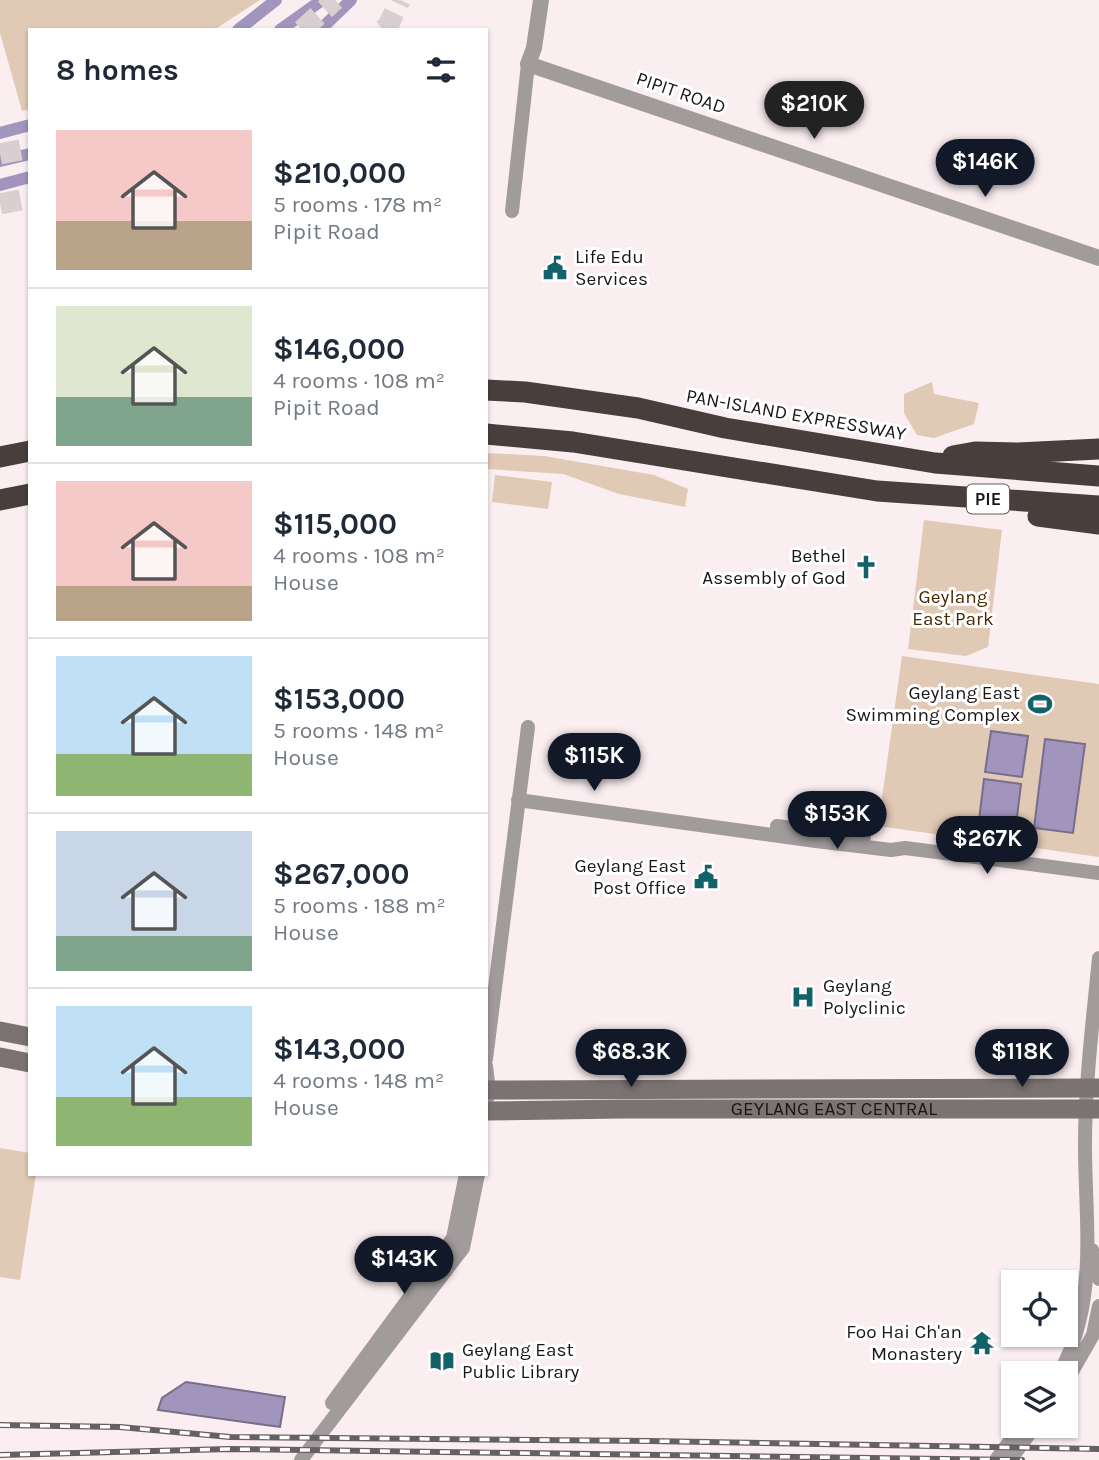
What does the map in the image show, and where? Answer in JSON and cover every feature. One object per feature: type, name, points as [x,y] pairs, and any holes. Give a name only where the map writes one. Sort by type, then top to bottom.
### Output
[{"type":"highway","name":"PAN-ISLAND EXPRESSWAY","points":[[488,390],[638,408],[725,428],[934,463],[1099,476]]},
{"type":"highway","name":"PIE","points":[[488,434],[573,442],[877,491],[1099,506]]},
{"type":"highway","points":[[934,463],[975,452],[1099,449]]},
{"type":"highway","points":[[0,457],[28,452]]},
{"type":"highway","points":[[877,491],[970,507],[1099,524]]},
{"type":"highway","points":[[0,500],[28,494]]},
{"type":"main road","points":[[0,1031],[28,1037]]},
{"type":"main road","points":[[0,1057],[28,1063]]},
{"type":"main road","name":"GEYLANG EAST CENTRAL","points":[[488,1094],[1093,1088]]},
{"type":"main road","name":"GEYLANG EAST CENTRAL","points":[[488,1111],[1093,1109]]},
{"type":"street","points":[[512,211],[528,64],[534,48],[541,0]]},
{"type":"street","name":"PIPIT ROAD","points":[[528,64],[1099,258]]},
{"type":"street","points":[[488,1043],[528,727]]},
{"type":"street","points":[[518,796],[892,841],[905,848],[1099,873]]},
{"type":"street","points":[[1066,1361],[1082,1322],[1087,1287],[1099,958]]},
{"type":"street","points":[[289,1460],[448,1246],[457,1225],[466,1176]]},
{"type":"street","points":[[301,1460],[463,1248],[478,1176]]},
{"type":"street","points":[[1087,1231],[1099,1279]]},
{"type":"street","points":[[1078,1361],[1093,1335],[1099,1306]]},
{"type":"street","points":[[996,1460],[1012,1438]]},
{"type":"street","points":[[1010,1460],[1026,1438]]},
{"type":"green space","points":[[0,0],[260,0],[217,28],[28,28],[28,110],[22,111],[0,33]]},
{"type":"green space","points":[[932,382],[934,394],[979,403],[974,424],[934,438],[917,435],[904,413],[904,394]]},
{"type":"green space","points":[[488,453],[544,456],[654,475],[688,489],[685,507],[619,494],[563,474],[488,469]]},
{"type":"green space","points":[[495,475],[552,482],[548,509],[492,502]]},
{"type":"green space","name":"Geylang East Park","points":[[924,520],[1002,530],[988,647],[966,656],[908,649]]},
{"type":"green space","points":[[902,656],[1099,684],[1099,857],[878,826]]},
{"type":"green space","points":[[0,1148],[28,1153],[28,1176],[36,1176],[20,1280],[0,1277]]},
{"type":"shaded area","points":[[991,731],[1028,736],[1022,777],[985,772]]},
{"type":"shaded area","points":[[1045,739],[1085,744],[1073,833],[1034,828]]},
{"type":"shaded area","points":[[984,779],[1021,784],[1016,825],[979,820]]},
{"type":"shaded area","points":[[186,1382],[285,1397],[280,1427],[158,1410],[162,1398]]},
{"type":"waterway","points":[[241,28],[276,0]]},
{"type":"waterway","points":[[283,28],[322,0]]},
{"type":"waterway","points":[[322,28],[351,0]]},
{"type":"waterway","points":[[0,133],[28,126]]},
{"type":"waterway","points":[[0,161],[28,154]]},
{"type":"waterway","points":[[0,185],[28,178]]},
{"type":"tunnel","points":[[304,28],[335,0]]},
{"type":"tunnel","points":[[386,28],[400,0]]},
{"type":"tunnel","points":[[0,154],[28,148]]},
{"type":"tunnel","points":[[0,204],[28,198]]},
{"type":"railway","points":[[0,1425],[120,1427],[230,1437],[1099,1449]]},
{"type":"railway","points":[[0,1455],[229,1449],[1022,1460]]},
{"type":"place","name":"Life Edu Services","points":[[555,268]]},
{"type":"place","name":"Bethel Assembly of God","points":[[866,567]]},
{"type":"place","name":"Geylang East Swimming Complex","points":[[1040,704]]},
{"type":"place","name":"Geylang East Post Office","points":[[706,877]]},
{"type":"place","name":"Geylang Polyclinic","points":[[803,997]]},
{"type":"place","name":"Foo Hai Ch'an Monastery","points":[[982,1343]]},
{"type":"place","name":"Geylang East Public Library","points":[[442,1361]]}]
